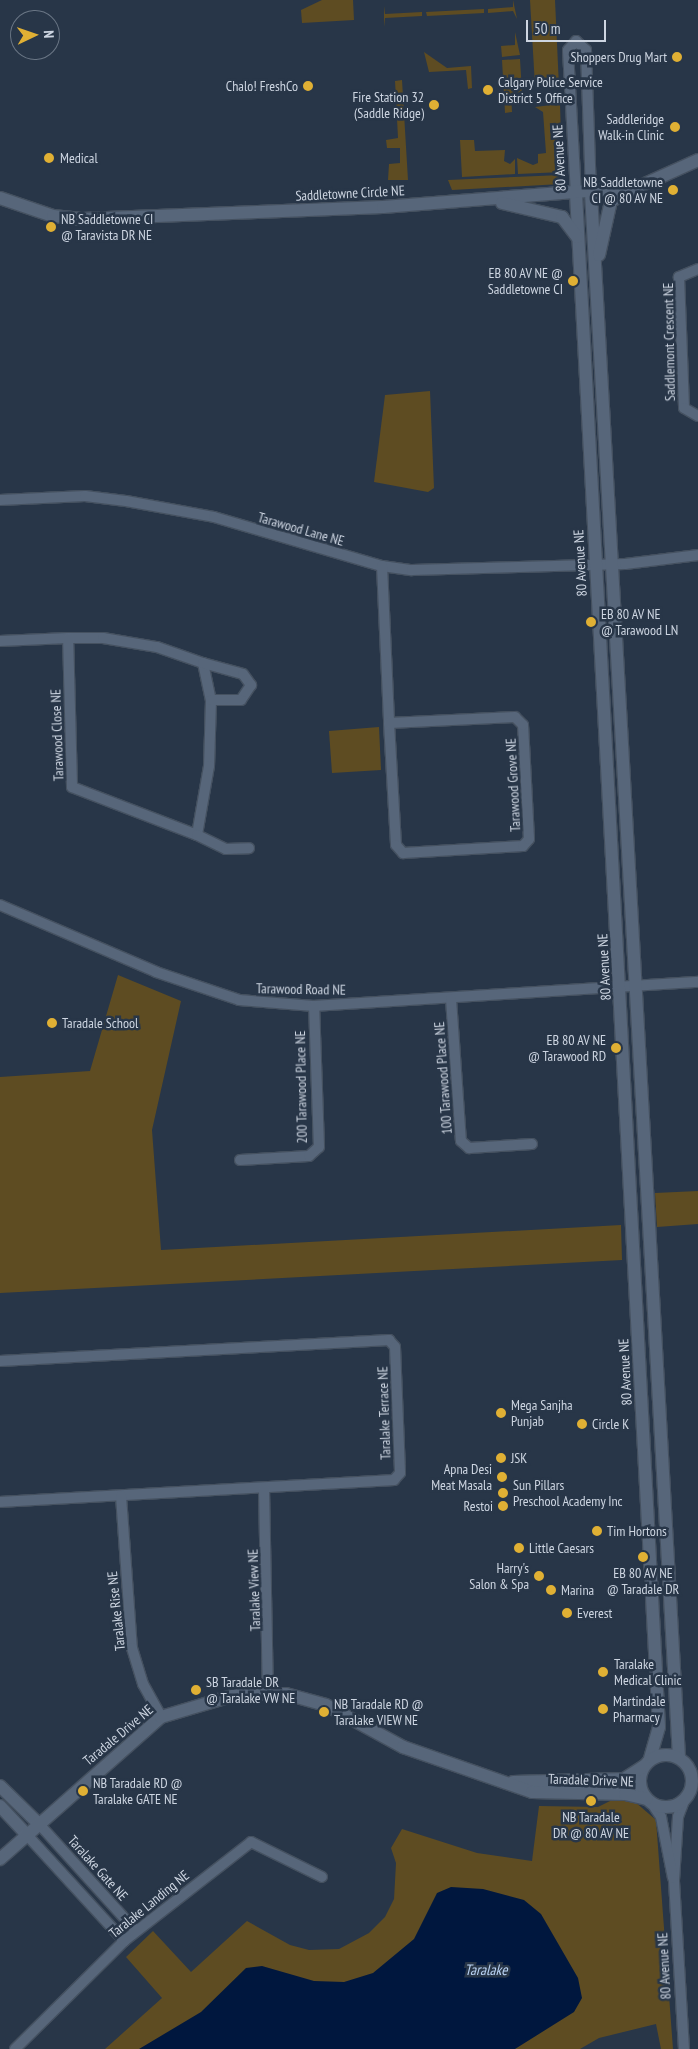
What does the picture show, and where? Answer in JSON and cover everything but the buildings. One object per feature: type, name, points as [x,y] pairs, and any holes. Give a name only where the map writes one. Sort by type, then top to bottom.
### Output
[{"type":"street","name":"80 Avenue NE","points":[[647,1763],[659,1727],[568,50],[576,41],[586,50],[591,193],[681,1759]]},
{"type":"street","name":"Saddletowne Circle NE","points":[[0,198],[53,216],[82,219],[492,201],[638,188],[698,160]]},
{"type":"street","points":[[597,277],[602,230],[612,201],[638,188]]},
{"type":"street","points":[[492,201],[562,217],[579,242]]},
{"type":"street","name":"Saddlemont Crescent NE","points":[[698,269],[679,277],[684,408],[698,416]]},
{"type":"street","name":"Tarawood Lane NE","points":[[0,500],[85,496],[151,505],[214,517],[382,566],[449,571],[595,566],[698,555]]},
{"type":"street","name":"Tarawood Grove NE","points":[[382,566],[389,723],[396,845],[403,853],[523,846],[529,839],[523,725],[515,717],[389,723]]},
{"type":"street","points":[[0,640],[68,638],[157,647],[243,674],[251,685],[242,700],[210,700]]},
{"type":"street","name":"Tarawood Close NE","points":[[68,638],[72,787],[226,849],[249,848]]},
{"type":"street","points":[[197,836],[209,766],[210,700],[203,663]]},
{"type":"street","name":"Tarawood Road NE","points":[[0,905],[156,972],[239,1000],[314,1006],[698,982]]},
{"type":"street","name":"100 Tarawood Place NE","points":[[451,998],[461,1141],[469,1148],[532,1144]]},
{"type":"street","name":"200 Tarawood Place NE","points":[[240,1160],[309,1156],[319,1147],[314,1006]]},
{"type":"street","name":"Taralake Terrace NE","points":[[0,1361],[389,1340],[395,1346],[400,1473],[394,1480],[0,1502]]},
{"type":"street","name":"Taralake View NE","points":[[264,1488],[268,1691]]},
{"type":"street","name":"Taralake Rise NE","points":[[121,1496],[132,1648],[143,1684],[161,1717]]},
{"type":"street","name":"Taradale Drive NE","points":[[0,1859],[161,1717],[210,1699],[268,1691],[326,1705],[403,1747],[532,1792],[625,1794],[648,1801]]},
{"type":"street","points":[[681,1759],[693,1783],[689,1798],[663,1808],[648,1801],[640,1787],[647,1763],[663,1755],[681,1759],[698,1765]]},
{"type":"street","name":"Taradale Drive NE","points":[[505,1782],[624,1779],[647,1763]]},
{"type":"street","points":[[0,1786],[39,1824]]},
{"type":"street","name":"80 Avenue NE","points":[[684,2049],[674,1881],[678,1817],[689,1798]]},
{"type":"street","name":"80 Avenue NE","points":[[648,1801],[661,1816],[674,1881]]},
{"type":"street","points":[[0,1806],[124,1941]]},
{"type":"street","name":"Taralake Gate NE","points":[[39,1824],[136,1931]]},
{"type":"street","name":"Taralake Landing NE","points":[[15,2049],[124,1941],[252,1842],[322,1877]]},
{"type":"shaded area","points":[[322,0],[353,0],[354,20],[302,23],[301,10]]},
{"type":"shaded area","points":[[513,0],[517,19],[513,11],[488,13],[488,9],[513,7]]},
{"type":"shaded area","points":[[530,0],[555,0],[559,87],[535,86]]},
{"type":"shaded area","points":[[384,6],[385,14],[422,12],[422,16],[385,18],[384,27]]},
{"type":"shaded area","points":[[484,9],[484,13],[427,16],[426,12]]},
{"type":"shaded area","points":[[515,32],[520,55],[502,57],[501,46],[515,45]]},
{"type":"shaded area","points":[[424,52],[447,68],[471,66],[472,88],[468,89],[466,70],[429,72]]},
{"type":"shaded area","points":[[520,59],[522,92],[511,93],[512,112],[505,113],[502,60]]},
{"type":"shaded area","points":[[402,80],[408,180],[388,180],[389,164],[400,163],[400,148],[387,148],[386,140],[398,138],[395,81]]},
{"type":"shaded area","points":[[560,104],[562,172],[518,174],[517,158],[533,165],[538,163],[538,154],[546,153],[543,112],[535,107]]},
{"type":"shaded area","points":[[460,140],[474,140],[475,151],[505,150],[504,161],[510,164],[515,159],[515,174],[462,177]]},
{"type":"shaded area","points":[[562,175],[561,184],[452,190],[448,180]]},
{"type":"shaded area","points":[[430,391],[434,488],[428,492],[374,482],[385,395]]},
{"type":"shaded area","points":[[379,727],[381,770],[332,773],[329,731]]},
{"type":"shaded area","points":[[118,975],[181,1001],[152,1130],[161,1250],[621,1225],[622,1260],[0,1293],[0,1077],[90,1071]]},
{"type":"shaded area","points":[[698,1191],[698,1224],[657,1227],[655,1193]]},
{"type":"shaded area","points":[[616,1798],[634,1801],[656,1820],[673,2049],[661,2049],[656,2024],[599,2038],[580,2049],[105,2049],[162,1998],[126,1957],[153,1931],[191,1972],[247,1921],[290,1945],[309,1950],[339,1949],[369,1933],[385,1917],[394,1899],[396,1863],[391,1848],[402,1829],[477,1853],[532,1861],[539,1806],[598,1807]]},
{"type":"water","name":"Taralake","points":[[451,1887],[483,1889],[524,1900],[541,1914],[578,1978],[582,1998],[574,2012],[515,2049],[139,2049],[201,2012],[246,1968],[262,1966],[314,1981],[344,1982],[373,1973],[414,1939],[437,1893]]},
{"type":"place","name":"Shoppers Drug Mart","points":[[677,57]]},
{"type":"place","name":"Chalo! FreshCo","points":[[308,86]]},
{"type":"place","name":"Calgary Police Service District 5 Office","points":[[488,90]]},
{"type":"place","name":"Fire Station 32 (Saddle Ridge)","points":[[434,105]]},
{"type":"place","name":"Saddleridge Walk-in Clinic","points":[[675,127]]},
{"type":"place","name":"Medical","points":[[49,158]]},
{"type":"place","name":"NB Saddletowne CI @ 80 AV NE","points":[[673,190]]},
{"type":"place","name":"NB Saddletowne CI @ Taravista DR NE","points":[[51,227]]},
{"type":"place","name":"EB 80 AV NE @ Saddletowne CI","points":[[573,281]]},
{"type":"place","name":"EB 80 AV NE @ Tarawood LN","points":[[591,622]]},
{"type":"place","name":"Taradale School","points":[[52,1023]]},
{"type":"place","name":"EB 80 AV NE @ Tarawood RD","points":[[616,1048]]},
{"type":"place","name":"Mega Sanjha Punjab","points":[[501,1413]]},
{"type":"place","name":"Circle K","points":[[582,1424]]},
{"type":"place","name":"JSK","points":[[501,1458]]},
{"type":"place","name":"Apna Desi Meat Masala","points":[[502,1477]]},
{"type":"place","name":"Sun Pillars Preschool Academy Inc","points":[[503,1493]]},
{"type":"place","name":"Restoi","points":[[503,1506]]},
{"type":"place","name":"Tim Hortons","points":[[597,1531]]},
{"type":"place","name":"Little Caesars","points":[[519,1548]]},
{"type":"place","name":"EB 80 AV NE @ Taradale DR","points":[[643,1557]]},
{"type":"place","name":"Harry's Salon & Spa","points":[[539,1576]]},
{"type":"place","name":"Marina","points":[[551,1590]]},
{"type":"place","name":"Everest","points":[[567,1613]]},
{"type":"place","name":"Taralake Medical Clinic","points":[[603,1672]]},
{"type":"place","name":"SB Taradale DR @ Taralake VW NE","points":[[196,1690]]},
{"type":"place","name":"Martindale Pharmacy","points":[[603,1709]]},
{"type":"place","name":"NB Taradale RD @ Taralake VIEW NE","points":[[324,1712]]},
{"type":"place","name":"NB Taradale RD @ Taralake GATE NE","points":[[83,1791]]},
{"type":"place","name":"NB Taradale DR @ 80 AV NE","points":[[591,1801]]}]
